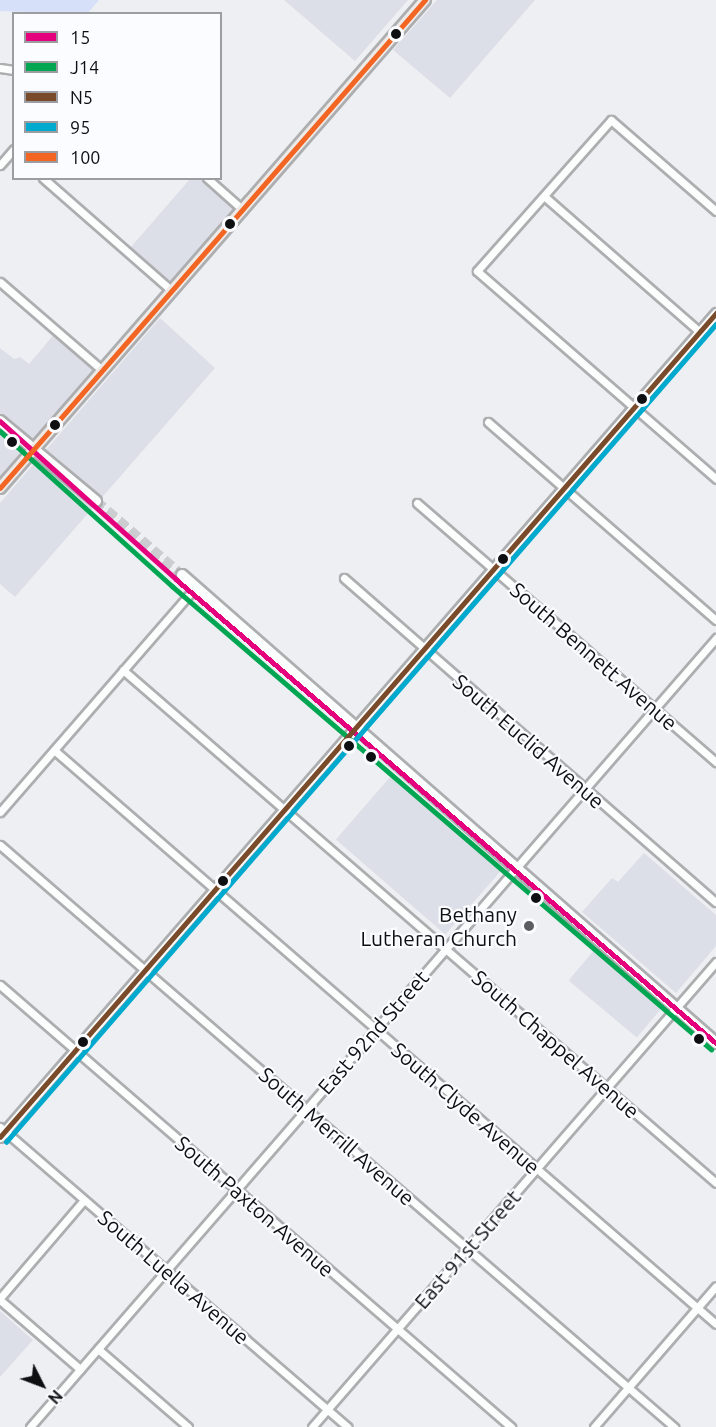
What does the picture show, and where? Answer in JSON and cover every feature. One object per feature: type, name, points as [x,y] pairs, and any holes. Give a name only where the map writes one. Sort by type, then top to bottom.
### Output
[{"type":"main road","points":[[0,488],[425,0]]},
{"type":"main road","points":[[0,421],[94,503]]},
{"type":"main road","points":[[179,578],[716,1043]]},
{"type":"street","points":[[715,478],[477,271],[611,120],[716,211]]},
{"type":"street","points":[[0,165],[12,152]]},
{"type":"street","points":[[45,180],[172,291]]},
{"type":"street","points":[[209,180],[243,210]]},
{"type":"street","points":[[544,196],[700,332]]},
{"type":"street","points":[[0,282],[102,370]]},
{"type":"street","points":[[2,1132],[716,313]]},
{"type":"street","points":[[488,422],[716,620]]},
{"type":"street","name":"South Bennett Avenue","points":[[417,503],[716,762]]},
{"type":"street","name":"South Euclid Avenue","points":[[344,578],[716,902]]},
{"type":"street","points":[[0,812],[194,590]]},
{"type":"street","name":"East 92nd Street","points":[[30,1427],[716,638]]},
{"type":"street","name":"South Chappel Avenue","points":[[123,670],[716,1183]]},
{"type":"street","name":"South Clyde Avenue","points":[[54,750],[716,1324]]},
{"type":"street","name":"South Merrill Avenue","points":[[0,845],[674,1427]]},
{"type":"street","name":"East 91st Street","points":[[312,1427],[716,962]]},
{"type":"street","name":"South Paxton Avenue","points":[[0,985],[511,1427]]},
{"type":"street","name":"South Luella Avenue","points":[[2,1132],[347,1427]]},
{"type":"street","points":[[80,1369],[0,1299],[84,1200]]},
{"type":"street","points":[[594,1427],[716,1287]]},
{"type":"street","points":[[98,1349],[188,1427]]},
{"type":"shaded area","points":[[0,0],[99,0],[89,12],[0,11]]},
{"type":"shaded area","points":[[284,0],[408,0],[355,61]]},
{"type":"shaded area","points":[[437,0],[535,0],[450,98],[393,50]]},
{"type":"shaded area","points":[[189,180],[201,180],[234,209],[171,282],[130,248]]},
{"type":"shaded area","points":[[160,318],[215,368],[15,597],[0,584],[0,503]]},
{"type":"shaded area","points":[[56,332],[96,367],[0,478],[0,348],[14,359],[20,357],[29,364]]},
{"type":"shaded area","points":[[391,776],[500,871],[445,935],[336,839]]},
{"type":"shaded area","points":[[644,853],[716,915],[716,946],[676,993],[582,912],[612,878],[618,882]]},
{"type":"shaded area","points":[[595,949],[663,1006],[637,1038],[569,980]]},
{"type":"shaded area","points":[[0,1311],[33,1340],[0,1377]]},
{"type":"tunnel","points":[[96,501],[182,575]]},
{"type":"transit line","name":"100","points":[[0,488],[425,0]]},
{"type":"transit line","name":"N5","points":[[0,1137],[716,313]]},
{"type":"transit line","name":"95","points":[[6,1142],[716,324]]},
{"type":"transit line","name":"15","points":[[0,421],[177,580],[716,1043]]},
{"type":"transit line","name":"J14","points":[[0,431],[172,586],[711,1049]]},
{"type":"place","name":"Bethany Lutheran Church","points":[[529,926]]}]
